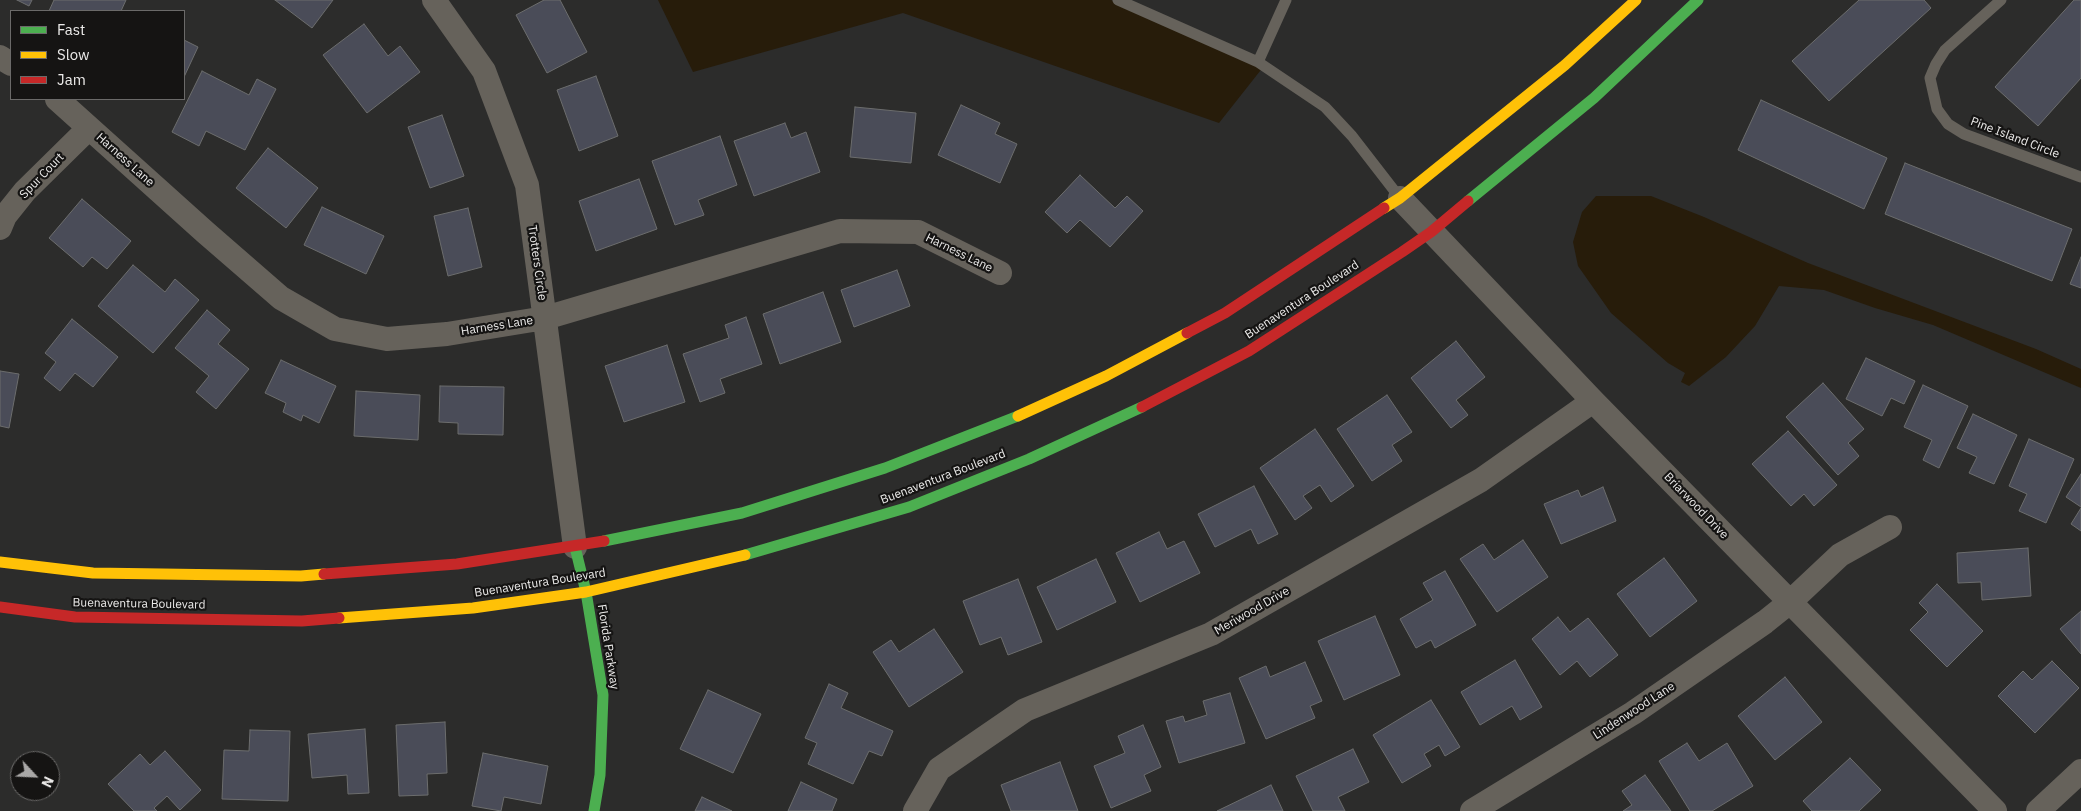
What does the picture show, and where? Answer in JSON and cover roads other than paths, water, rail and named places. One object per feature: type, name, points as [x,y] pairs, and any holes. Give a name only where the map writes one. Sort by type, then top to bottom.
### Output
[{"type":"main road","points":[[0,562],[93,573],[301,576],[457,564],[575,547],[742,513],[885,468],[993,427],[1106,376],[1225,312],[1400,198],[1565,65],[1636,0]]},
{"type":"main road","name":"Buenaventura Boulevard","points":[[0,607],[74,617],[302,620],[472,608],[586,592],[743,556],[909,507],[1029,460],[1130,413],[1249,351],[1432,232],[1594,98],[1698,0]]},
{"type":"main road","name":"Florida Parkway","points":[[575,547],[586,592],[603,695],[600,775],[594,811]]},
{"type":"street","name":"Trotters Circle","points":[[434,0],[484,72],[527,185],[575,547]]},
{"type":"street","name":"Harness Lane","points":[[58,100],[281,298],[335,329],[386,339],[447,334],[545,318],[840,230],[918,232],[1000,273]]},
{"type":"street","name":"Spur Court","points":[[0,228],[5,216],[25,191],[89,128]]},
{"type":"street","name":"Briarwood Drive","points":[[1400,198],[1986,808]]},
{"type":"street","name":"Meriwood Drive","points":[[915,811],[939,769],[1025,710],[1211,634],[1481,480],[1593,401]]},
{"type":"street","name":"Lindenwood Lane","points":[[1472,811],[1634,713],[1765,622],[1790,602],[1840,554],[1890,526]]},
{"type":"street","points":[[2038,811],[2081,771]]},
{"type":"lane","points":[[1118,0],[1258,62],[1325,107],[1352,136],[1400,198]]},
{"type":"lane","points":[[1258,62],[1286,0]]},
{"type":"lane","name":"Pine Island Circle","points":[[2001,0],[1945,50],[1936,64],[1930,78],[1937,109],[1948,124],[1964,134],[2081,177]]}]
